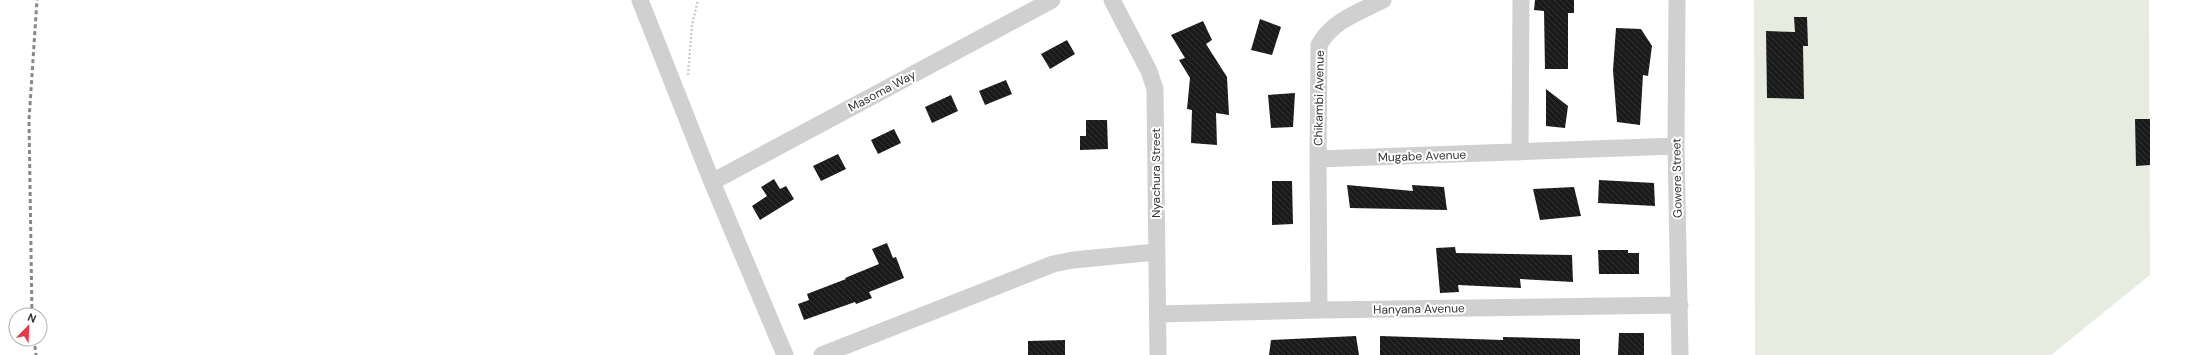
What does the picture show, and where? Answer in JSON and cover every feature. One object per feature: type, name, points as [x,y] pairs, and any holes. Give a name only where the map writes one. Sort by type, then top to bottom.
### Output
[{"type":"street","points":[[640,0],[712,182],[785,355]]},
{"type":"street","name":"Masoma Way","points":[[712,182],[1052,0]]},
{"type":"street","name":"Nyachura Street","points":[[1112,0],[1148,71],[1155,89],[1158,355]]},
{"type":"street","name":"Chikambi Avenue","points":[[1318,159],[1319,45],[1325,33],[1339,22],[1383,0]]},
{"type":"street","points":[[1520,0],[1520,152]]},
{"type":"street","name":"Gowere Street","points":[[1677,0],[1676,146],[1680,355]]},
{"type":"street","name":"Mugabe Avenue","points":[[1318,159],[1676,146]]},
{"type":"street","points":[[1318,159],[1319,310]]},
{"type":"street","points":[[822,355],[1053,264],[1073,260],[1156,252]]},
{"type":"street","name":"Hanyana Avenue","points":[[1158,314],[1319,310],[1680,305]]},
{"type":"path","points":[[687,78],[692,25],[698,0]]},
{"type":"shaded area","points":[[1754,0],[2149,0],[2150,275],[2051,355],[1755,355]]},
{"type":"building","points":[[1535,0],[1574,0],[1574,13],[1568,13],[1568,69],[1545,69],[1544,11],[1534,10]]},
{"type":"building","points":[[1794,17],[1807,17],[1808,46],[1803,46],[1804,99],[1767,98],[1766,31],[1795,32]]},
{"type":"building","points":[[1260,19],[1281,27],[1272,55],[1251,50]]},
{"type":"building","points":[[1203,21],[1212,40],[1206,44],[1227,77],[1229,115],[1216,113],[1217,145],[1191,143],[1192,110],[1187,109],[1190,78],[1179,60],[1185,58],[1171,35]]},
{"type":"building","points":[[1616,28],[1641,29],[1652,46],[1648,76],[1643,75],[1640,125],[1617,122],[1613,70]]},
{"type":"building","points":[[1067,40],[1075,54],[1050,69],[1041,54]]},
{"type":"building","points":[[1006,80],[1012,94],[985,105],[979,91]]},
{"type":"building","points":[[1546,89],[1568,106],[1565,128],[1546,126]]},
{"type":"building","points":[[1295,93],[1293,127],[1271,128],[1268,95]]},
{"type":"building","points":[[951,95],[958,111],[932,123],[925,107]]},
{"type":"building","points":[[2135,119],[2150,119],[2150,165],[2136,166]]},
{"type":"building","points":[[1086,120],[1107,120],[1108,149],[1080,150],[1080,136],[1086,136]]},
{"type":"building","points":[[894,129],[901,143],[878,154],[871,140]]},
{"type":"building","points":[[838,154],[846,169],[821,181],[813,166]]},
{"type":"building","points":[[774,179],[780,189],[786,186],[794,199],[760,220],[752,206],[767,196],[761,187]]},
{"type":"building","points":[[1599,180],[1654,183],[1655,206],[1598,203]]},
{"type":"building","points":[[1272,181],[1292,181],[1293,224],[1272,225]]},
{"type":"building","points":[[1347,185],[1413,191],[1412,185],[1444,187],[1447,210],[1350,208]]},
{"type":"building","points":[[1574,187],[1581,216],[1540,220],[1533,189]]},
{"type":"building","points":[[887,243],[893,258],[896,257],[904,278],[869,292],[872,298],[856,304],[855,302],[804,320],[798,304],[809,300],[807,294],[879,264],[872,249]]},
{"type":"building","points":[[1455,247],[1456,253],[1572,255],[1573,282],[1520,279],[1521,288],[1458,285],[1459,292],[1440,293],[1436,248]]},
{"type":"building","points":[[1598,250],[1628,250],[1628,253],[1639,253],[1639,274],[1599,274]]},
{"type":"building","points":[[1619,333],[1644,333],[1644,355],[1618,355]]},
{"type":"building","points":[[1356,336],[1359,355],[1269,355],[1271,340]]},
{"type":"building","points":[[1380,336],[1503,340],[1503,337],[1580,339],[1580,355],[1380,355]]},
{"type":"building","points":[[1065,340],[1065,355],[1028,355],[1028,341]]},
{"type":"railway","points":[[32,307],[29,120],[37,0]]},
{"type":"railway","points":[[35,347],[36,355]]}]
